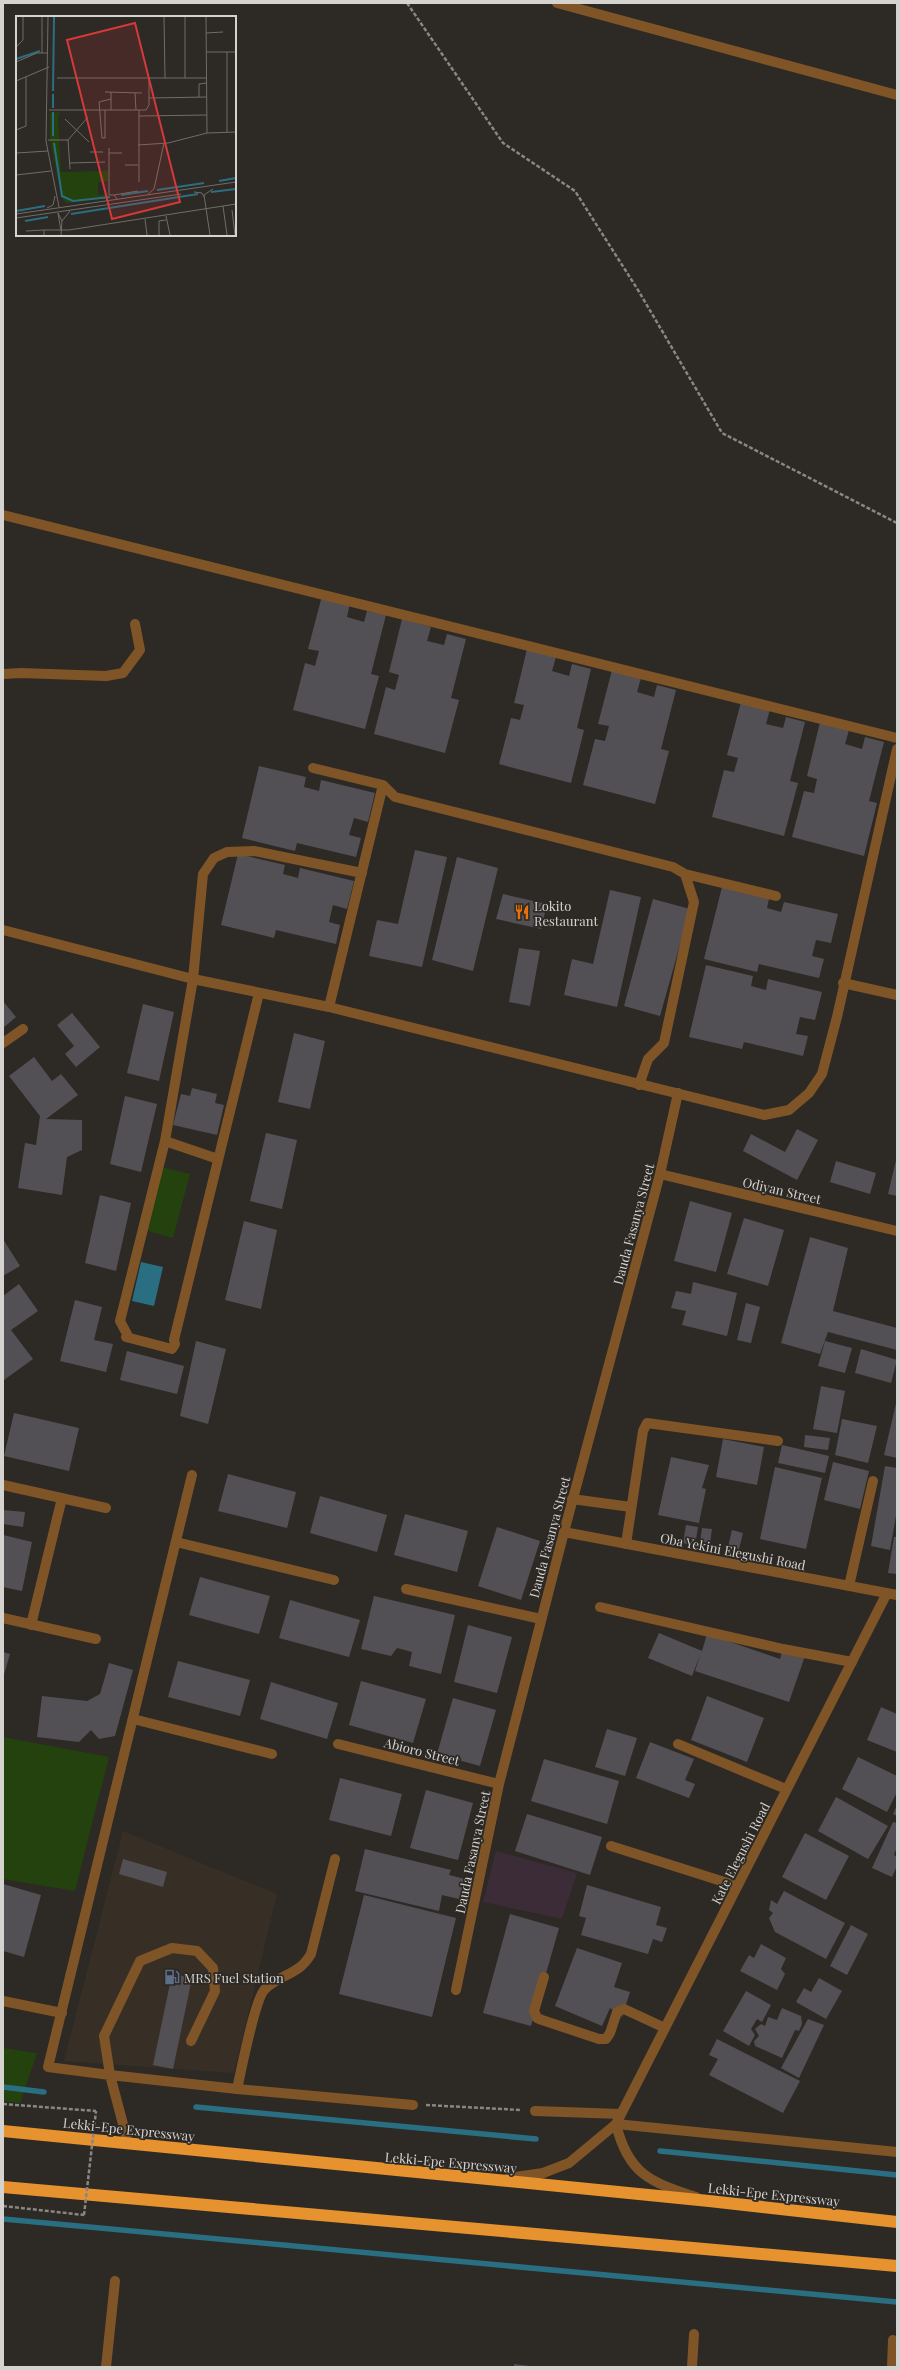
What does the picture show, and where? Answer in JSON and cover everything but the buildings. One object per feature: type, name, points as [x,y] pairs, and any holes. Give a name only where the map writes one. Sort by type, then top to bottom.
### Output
[{"type":"highway","name":"Lekki-Epe Expressway","points":[[3,2131],[128,2142],[709,2201],[897,2222]]},
{"type":"highway","points":[[3,2187],[897,2266]]},
{"type":"street","points":[[557,3],[897,95]]},
{"type":"street","points":[[3,515],[897,738]]},
{"type":"street","points":[[3,674],[21,673],[106,676],[123,673],[140,650],[135,624]]},
{"type":"street","points":[[3,930],[193,979],[329,1007],[764,1115],[789,1110],[809,1093],[822,1074],[837,1017],[843,984],[897,749]]},
{"type":"street","points":[[314,768],[383,785],[395,797],[673,867],[685,874],[776,896]]},
{"type":"street","points":[[329,1007],[383,785]]},
{"type":"street","points":[[259,993],[174,1340],[175,1344],[172,1349],[126,1337],[128,1336],[120,1321],[165,1141],[193,979],[202,874],[214,858],[227,852],[254,851],[362,873]]},
{"type":"street","points":[[639,1085],[648,1059],[664,1043],[694,902],[685,874]]},
{"type":"street","points":[[843,984],[897,995]]},
{"type":"street","points":[[3,1043],[23,1029]]},
{"type":"street","name":"Dauda Fasanya Street","points":[[456,1990],[499,1784],[572,1499],[660,1174],[678,1093]]},
{"type":"street","points":[[165,1141],[218,1159]]},
{"type":"street","name":"Odiyan Street","points":[[660,1174],[897,1231]]},
{"type":"street","points":[[626,1544],[643,1431],[647,1423],[778,1441]]},
{"type":"street","points":[[192,1476],[48,2067],[237,2090],[413,2105]]},
{"type":"street","points":[[849,1586],[872,1481]]},
{"type":"street","points":[[3,1485],[106,1508]]},
{"type":"street","points":[[31,1625],[62,1498]]},
{"type":"street","points":[[572,1499],[632,1507]]},
{"type":"street","name":"Oba Yekini Elegushi Road","points":[[564,1532],[892,1594]]},
{"type":"street","points":[[176,1542],[334,1580]]},
{"type":"street","points":[[406,1589],[541,1620]]},
{"type":"street","name":"Kate Elegushi Road","points":[[494,2180],[543,2173],[569,2163],[616,2124],[852,1662],[892,1594]]},
{"type":"street","points":[[600,1606],[784,1649],[852,1662]]},
{"type":"street","points":[[3,1618],[96,1639]]},
{"type":"street","points":[[133,1719],[272,1754]]},
{"type":"street","name":"Abioro Street","points":[[338,1744],[499,1784]]},
{"type":"street","points":[[678,1744],[786,1789]]},
{"type":"street","points":[[611,1846],[737,1886]]},
{"type":"street","points":[[237,2090],[258,2003],[264,1989],[304,1966],[311,1954],[335,1858]]},
{"type":"street","points":[[128,2142],[110,2075],[104,2036],[140,1960],[172,1948],[197,1951],[213,1968],[215,1990],[191,2041]]},
{"type":"street","points":[[544,1977],[534,2011],[537,2018],[600,2039],[606,2039],[610,2033],[617,2012],[624,2009],[665,2028]]},
{"type":"street","points":[[3,2001],[62,2013]]},
{"type":"street","points":[[535,2110],[621,2114]]},
{"type":"street","points":[[709,2201],[669,2188],[648,2177],[631,2163],[621,2144],[616,2124],[897,2152]]},
{"type":"street","points":[[106,2367],[115,2280]]},
{"type":"street","points":[[692,2367],[694,2334]]},
{"type":"street","points":[[892,2367],[893,2340]]},
{"type":"path","points":[[407,3],[503,143],[575,191],[638,290],[722,433],[897,523]]},
{"type":"path","points":[[3,2104],[96,2111],[84,2215],[3,2206]]},
{"type":"path","points":[[413,2105],[535,2110]]},
{"type":"shaded area","name":"MRS Fuel Station","points":[[123,1831],[277,1894],[234,2073],[64,2061]]},
{"type":"shaded area","points":[[496,1851],[577,1873],[562,1919],[483,1902]]},
{"type":"green space","points":[[157,1166],[190,1174],[173,1238],[141,1229]]},
{"type":"green space","points":[[3,1737],[109,1757],[75,1891],[3,1879]]},
{"type":"green space","points":[[3,2048],[37,2053],[20,2103],[3,2101]]},
{"type":"water","points":[[141,1262],[163,1267],[154,1306],[132,1301]]},
{"type":"waterway","points":[[3,2087],[44,2092]]},
{"type":"waterway","points":[[196,2107],[536,2139]]},
{"type":"waterway","points":[[660,2151],[897,2175]]},
{"type":"waterway","points":[[3,2219],[897,2302]]},
{"type":"place","name":"Lokito Restaurant","points":[[522,912]]},
{"type":"place","name":"MRS Fuel Station","points":[[172,1977]]}]
